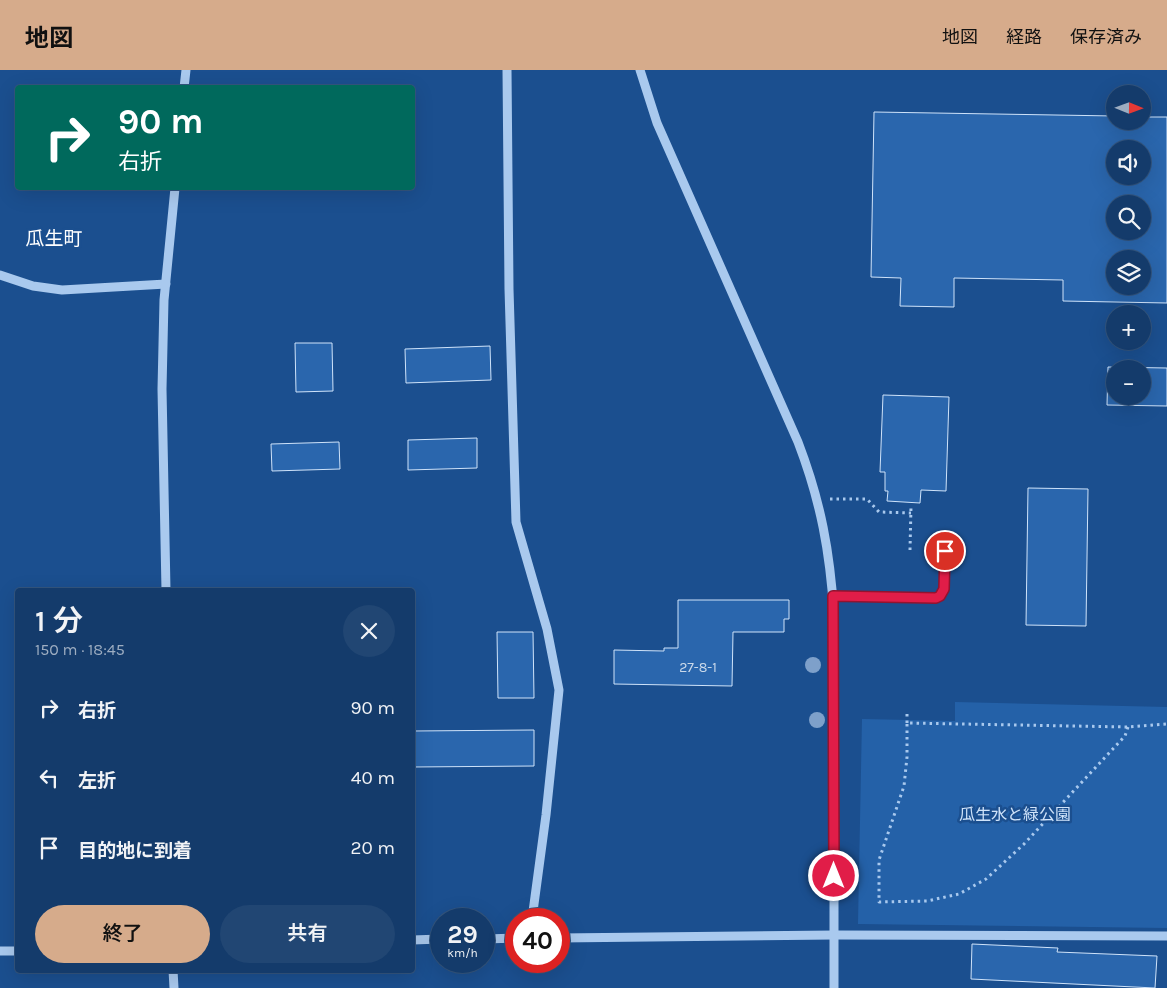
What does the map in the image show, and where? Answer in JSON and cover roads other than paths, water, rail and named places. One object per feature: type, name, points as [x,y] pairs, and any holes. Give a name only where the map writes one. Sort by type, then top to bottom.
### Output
[{"type":"street","points":[[184,85],[186,70]]},
{"type":"street","points":[[507,70],[509,81],[509,289],[516,522],[547,629],[559,690],[546,815],[533,908]]},
{"type":"street","points":[[640,70],[657,123],[784,408],[812,478],[817,498],[830,565],[833,596],[834,988]]},
{"type":"street","points":[[166,588],[162,389],[166,284],[175,190]]},
{"type":"street","points":[[0,275],[33,286],[62,290],[166,284]]},
{"type":"street","points":[[833,596],[936,598],[940,596],[944,589],[945,551]]},
{"type":"street","points":[[570,938],[834,935],[1167,936]]},
{"type":"street","points":[[415,940],[430,939]]},
{"type":"street","points":[[0,951],[15,951]]},
{"type":"street","points":[[174,973],[174,988]]},
{"type":"district","name":"瓜生町","points":[[54,239]]},
{"type":"park label","name":"瓜生水と緑公園","points":[[1015,814]]}]
